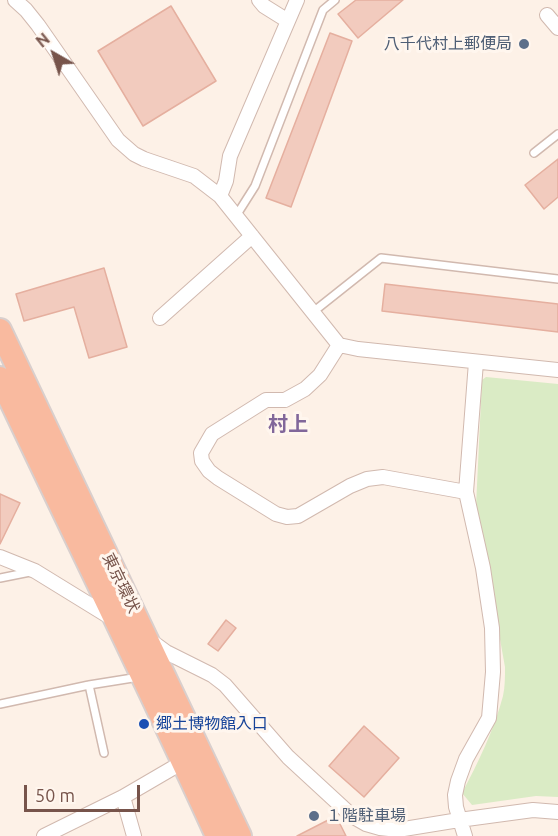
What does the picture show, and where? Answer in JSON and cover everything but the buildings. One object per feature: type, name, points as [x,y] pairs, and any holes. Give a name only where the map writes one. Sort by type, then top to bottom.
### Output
[{"type":"highway","name":"東京環状","points":[[0,330],[240,836]]},
{"type":"highway","name":"東京環状","points":[[0,378],[217,836]]},
{"type":"street","points":[[15,0],[32,18],[118,140],[134,154],[144,159],[194,176],[220,196],[339,345],[358,349],[558,370]]},
{"type":"street","points":[[259,0],[264,6],[288,21]]},
{"type":"street","points":[[220,196],[226,181],[230,156],[297,0]]},
{"type":"street","points":[[547,15],[558,28]]},
{"type":"street","points":[[160,318],[252,236]]},
{"type":"street","points":[[339,345],[320,375],[305,389],[285,400],[266,400],[212,434],[201,453],[202,460],[209,471],[276,514],[287,517],[298,516],[350,486],[367,479],[383,477],[466,492]]},
{"type":"street","points":[[465,836],[456,807],[455,795],[466,759],[489,718],[493,672],[490,617],[483,568],[466,492],[476,362]]},
{"type":"street","points":[[0,557],[35,571],[166,652],[197,667],[225,685],[288,757],[352,816],[366,824],[398,830],[459,819],[533,810],[558,812]]},
{"type":"street","points":[[44,836],[123,797],[183,762]]},
{"type":"street","points":[[123,797],[134,836]]},
{"type":"lane","points":[[236,216],[255,186],[323,10],[335,0]]},
{"type":"lane","points":[[534,153],[558,134]]},
{"type":"lane","points":[[313,312],[381,258],[558,279]]},
{"type":"lane","points":[[0,578],[35,571]]},
{"type":"lane","points":[[0,704],[143,676]]},
{"type":"lane","points":[[89,685],[104,753]]},
{"type":"green space","points":[[486,377],[558,384],[558,797],[536,796],[472,805],[462,793],[495,721],[503,696],[505,678],[505,667],[476,506],[482,380]]},
{"type":"place","name":"八千代村上郵便局","points":[[524,44]]},
{"type":"place","name":"郷土博物館入口","points":[[144,724]]},
{"type":"place","name":"１階駐車場","points":[[314,816]]},
{"type":"district","name":"村上","points":[[288,424]]}]
